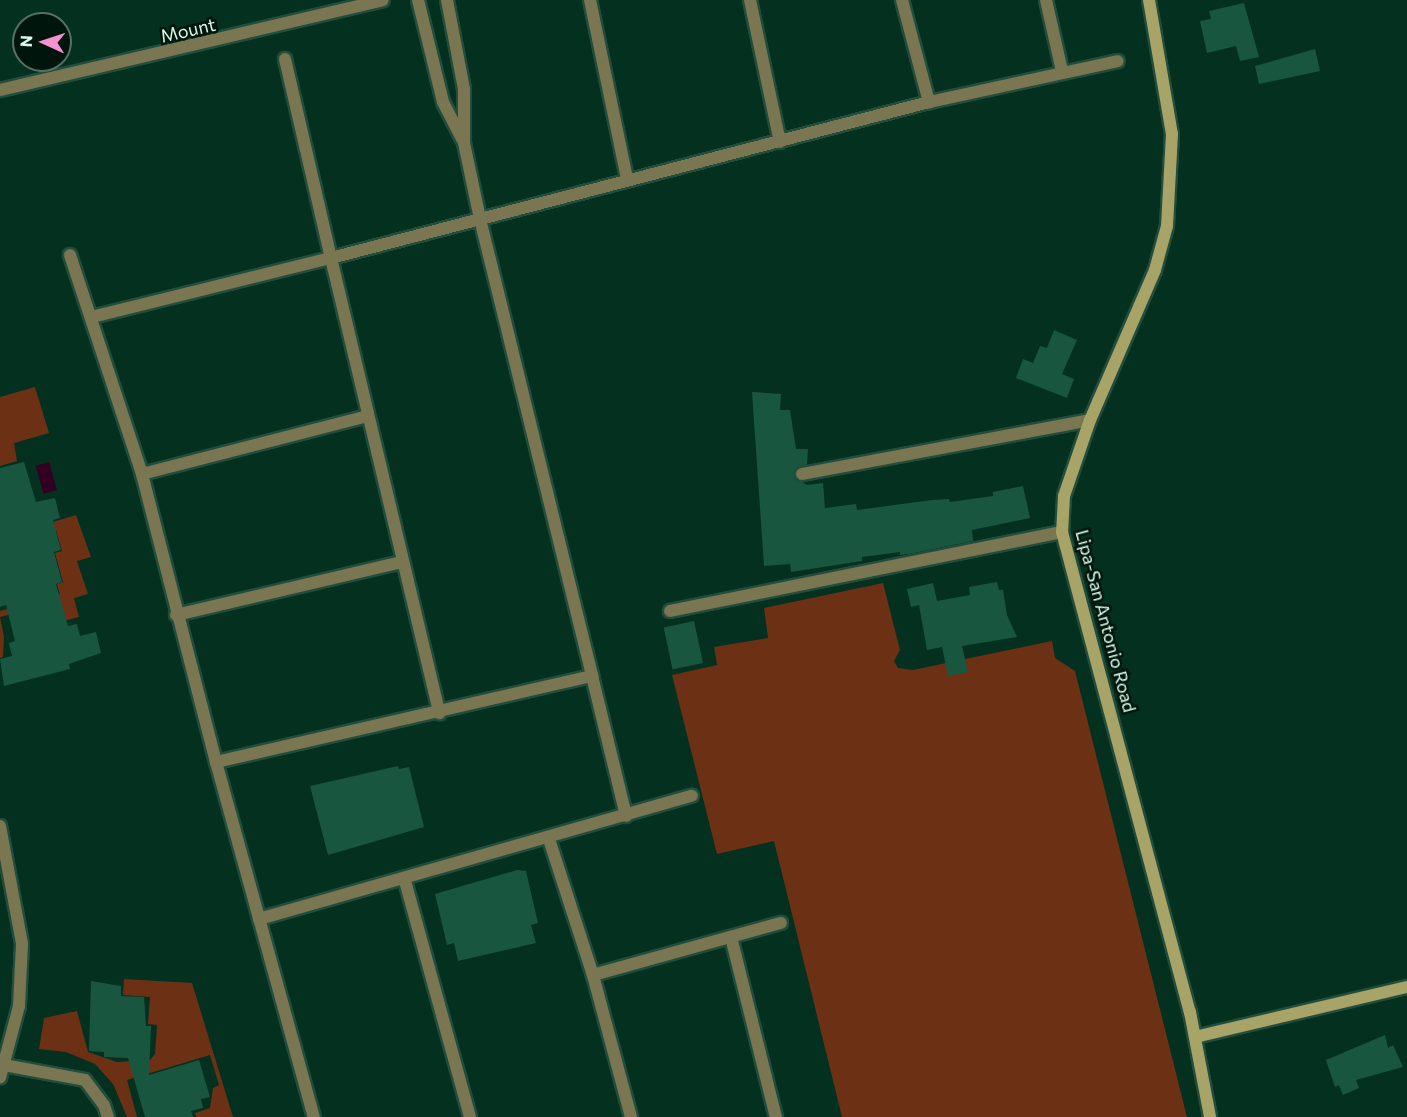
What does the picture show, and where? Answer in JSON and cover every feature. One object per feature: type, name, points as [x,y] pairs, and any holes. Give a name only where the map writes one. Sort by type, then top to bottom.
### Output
[{"type":"main road","name":"Lipa-San Antonio Road","points":[[1149,0],[1172,134],[1167,226],[1155,270],[1090,420],[1064,496],[1062,532],[1195,1037],[1210,1117]]},
{"type":"main road","points":[[1195,1037],[1407,987]]},
{"type":"street","name":"Mount","points":[[0,90],[383,0]]},
{"type":"street","points":[[418,0],[443,102],[464,143]]},
{"type":"street","points":[[447,0],[464,89],[464,143],[480,219],[626,816]]},
{"type":"street","points":[[590,0],[627,179]]},
{"type":"street","points":[[750,0],[780,142]]},
{"type":"street","points":[[902,0],[929,102]]},
{"type":"street","points":[[1046,0],[1062,70]]},
{"type":"street","points":[[285,58],[439,712]]},
{"type":"street","points":[[92,317],[331,258],[929,102],[1062,70],[1118,61]]},
{"type":"street","points":[[70,255],[142,474],[176,615],[314,1117]]},
{"type":"street","points":[[142,474],[368,416]]},
{"type":"street","points":[[802,474],[1090,420]]},
{"type":"street","points":[[669,611],[1062,532]]},
{"type":"street","points":[[176,615],[402,562]]},
{"type":"street","points":[[216,762],[592,676]]},
{"type":"street","points":[[259,919],[405,881],[692,796]]},
{"type":"street","points":[[0,826],[22,944],[19,1006],[0,1078]]},
{"type":"street","points":[[549,839],[593,975],[631,1117]]},
{"type":"street","points":[[405,881],[470,1117]]},
{"type":"street","points":[[593,975],[781,923]]},
{"type":"street","points":[[731,937],[776,1117]]},
{"type":"street","points":[[4,1065],[85,1080],[104,1105],[108,1117]]},
{"type":"shaded area","points":[[35,387],[49,433],[14,443],[17,461],[0,466],[0,397]]},
{"type":"shaded area","points":[[49,462],[57,490],[44,494],[36,466]]},
{"type":"shaded area","points":[[76,515],[91,557],[77,561],[88,594],[74,598],[79,617],[55,623],[50,604],[0,617],[0,611],[60,594],[57,584],[63,582],[55,553],[62,551],[56,530],[9,543],[0,538]]},
{"type":"shaded area","points":[[883,583],[900,650],[894,661],[898,668],[913,670],[1052,641],[1055,658],[1075,671],[1187,1117],[842,1117],[774,841],[717,854],[672,675],[717,665],[714,647],[768,638],[764,608]]},
{"type":"shaded area","points":[[0,617],[4,637],[3,657],[0,658]]},
{"type":"shaded area","points":[[124,979],[192,983],[233,1117],[196,1117],[195,1113],[210,1108],[213,1088],[219,1085],[210,1055],[127,1080],[137,1117],[127,1117],[113,1084],[95,1064],[66,1052],[39,1049],[44,1018],[77,1011],[88,1052],[117,1062],[150,1060],[155,1054],[157,1025],[148,1024],[150,997],[123,995]]},
{"type":"building","points":[[1244,3],[1259,57],[1240,61],[1236,46],[1207,53],[1200,21],[1211,19],[1209,11]]},
{"type":"building","points":[[1315,49],[1320,71],[1259,84],[1255,66]]},
{"type":"building","points":[[1054,330],[1077,340],[1062,374],[1074,379],[1067,398],[1016,378],[1023,359],[1033,363],[1040,346],[1047,348]]},
{"type":"building","points":[[752,392],[781,394],[780,410],[790,410],[796,449],[808,449],[807,465],[796,468],[794,476],[807,485],[823,483],[825,508],[856,504],[857,510],[932,500],[949,499],[950,502],[993,496],[993,492],[1023,486],[1030,518],[972,530],[973,541],[909,554],[900,555],[900,552],[862,557],[862,561],[791,572],[790,564],[764,566]]},
{"type":"building","points":[[24,462],[36,502],[55,498],[60,518],[53,520],[61,550],[54,552],[62,582],[56,584],[68,626],[77,624],[80,636],[96,632],[101,653],[69,664],[70,669],[4,686],[0,659],[12,656],[9,643],[15,641],[6,605],[0,607],[0,468]]},
{"type":"building","points":[[997,582],[999,590],[1003,590],[1007,615],[1017,637],[962,646],[968,672],[948,676],[942,647],[927,650],[919,605],[911,607],[907,589],[933,583],[937,601],[970,595],[969,587]]},
{"type":"building","points":[[694,621],[703,663],[673,670],[664,627]]},
{"type":"building","points":[[398,766],[399,769],[409,767],[424,827],[328,855],[310,786]]},
{"type":"building","points":[[517,870],[526,871],[538,923],[531,925],[536,943],[458,961],[454,943],[447,945],[435,894]]},
{"type":"building","points":[[91,981],[121,986],[121,996],[144,997],[146,1026],[151,1026],[149,1075],[199,1060],[210,1097],[201,1099],[203,1108],[191,1111],[193,1117],[145,1117],[128,1058],[104,1057],[104,1052],[89,1051]]},
{"type":"building","points":[[1385,1035],[1388,1048],[1393,1045],[1403,1067],[1356,1080],[1359,1088],[1343,1095],[1339,1085],[1335,1087],[1326,1060]]}]
